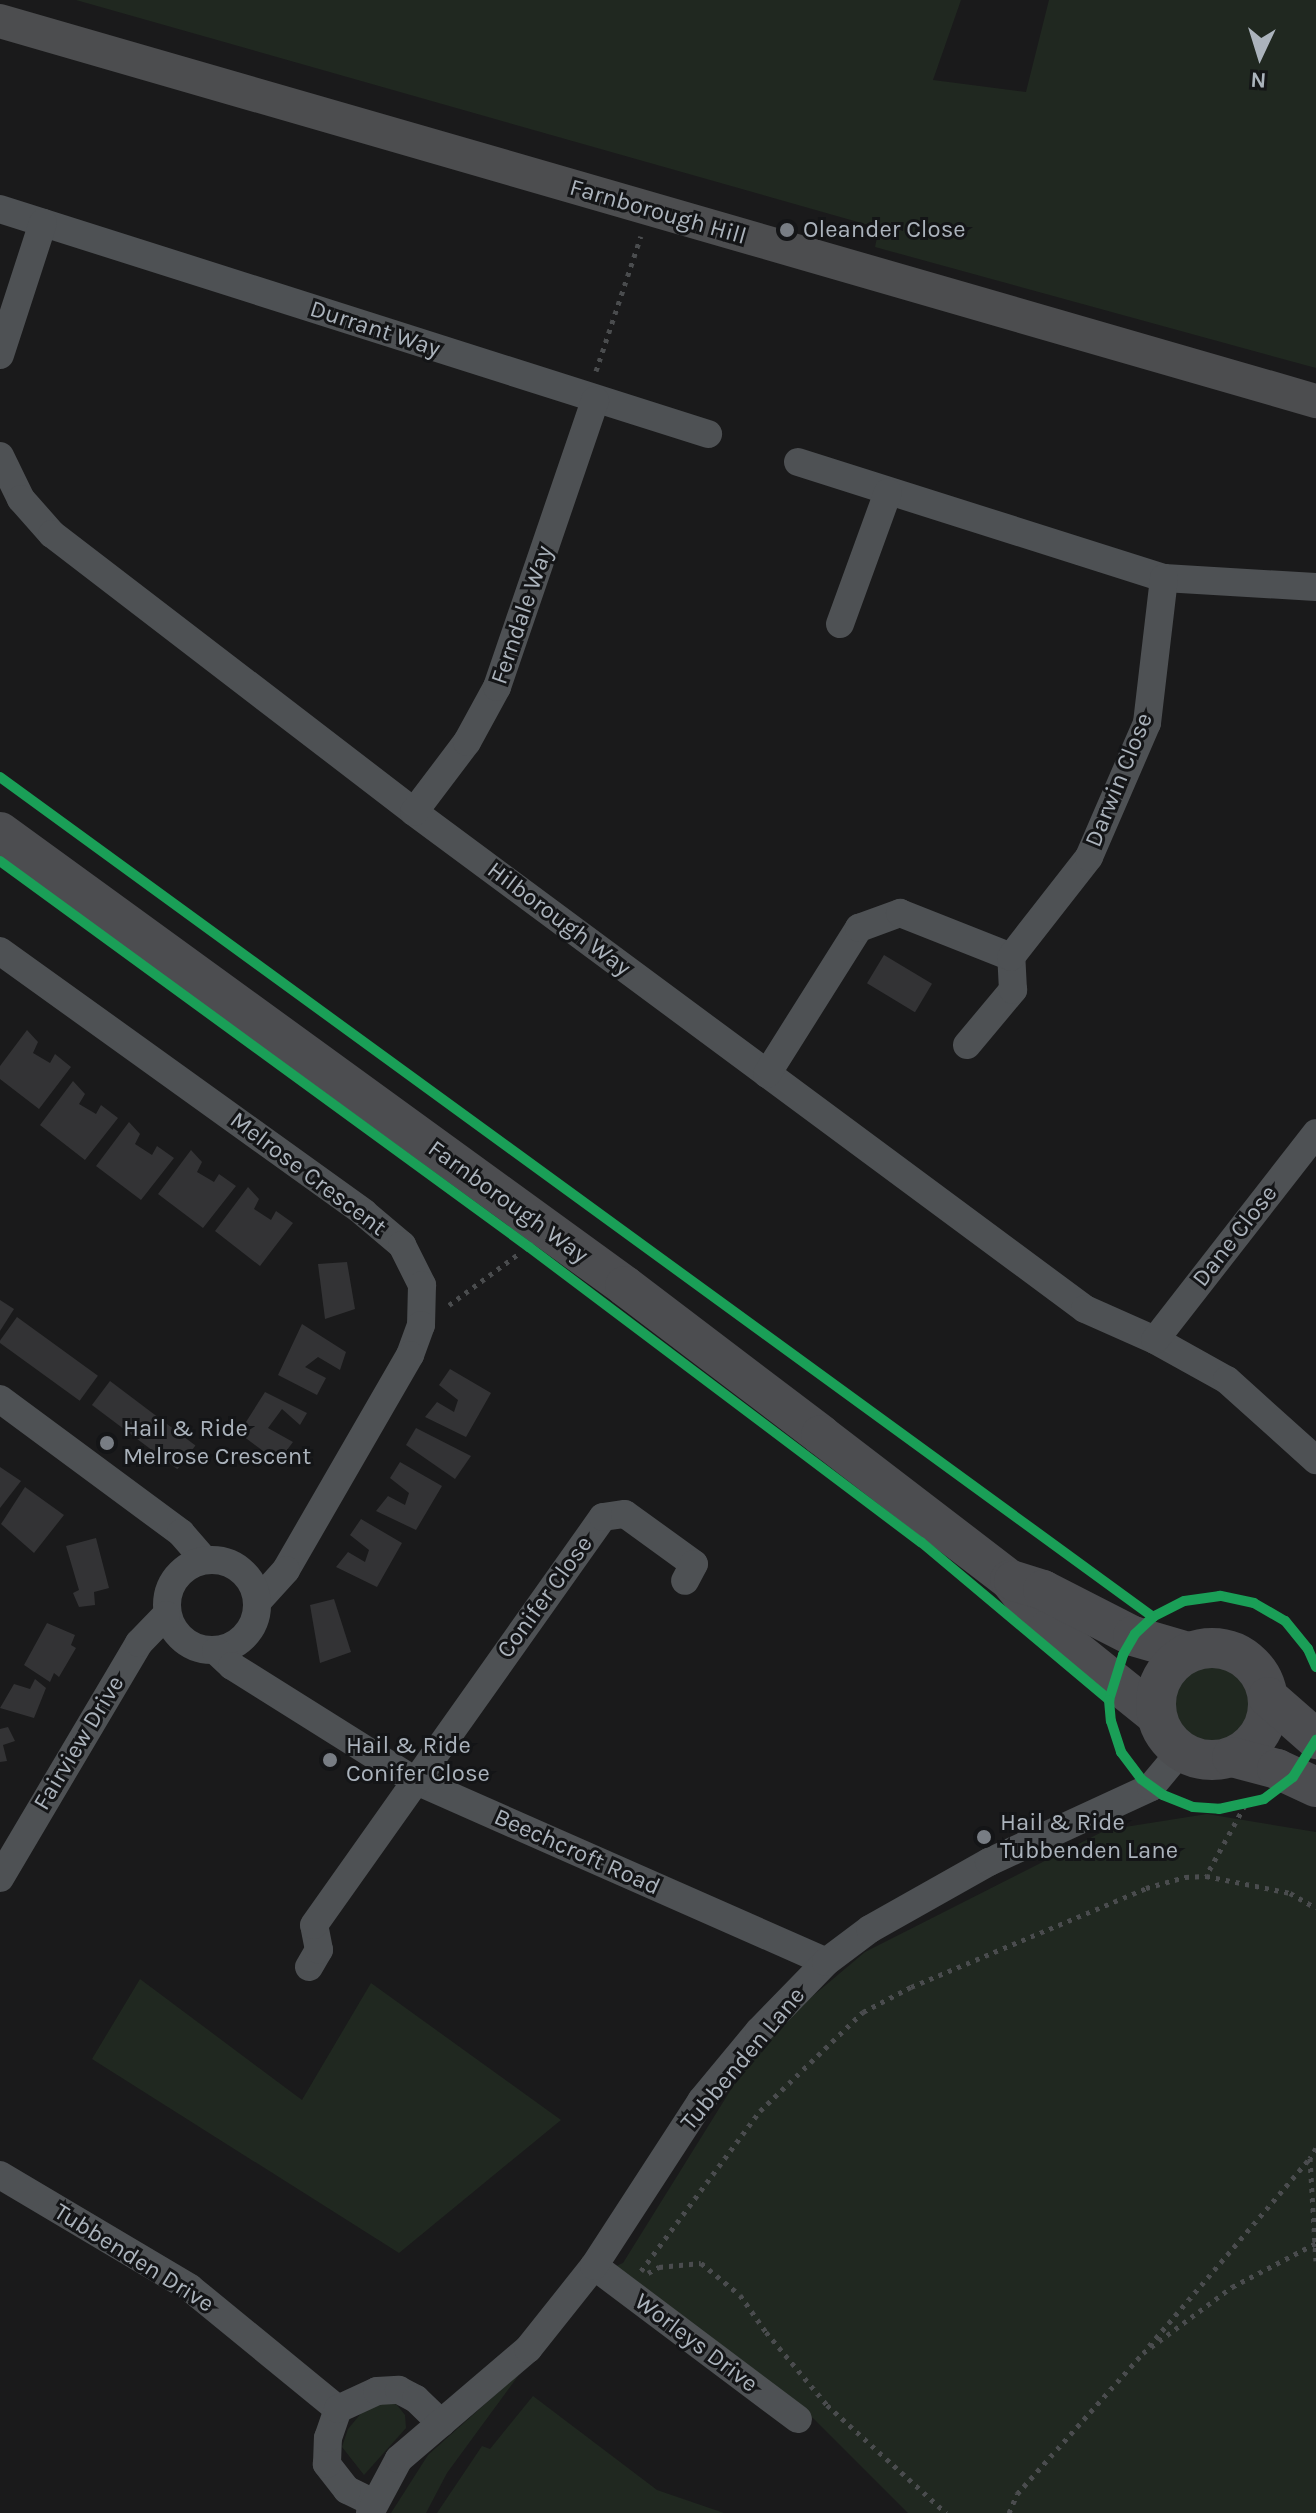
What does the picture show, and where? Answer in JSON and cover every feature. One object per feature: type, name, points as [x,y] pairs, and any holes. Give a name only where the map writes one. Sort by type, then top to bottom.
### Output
[{"type":"highway","name":"Farnborough Way","points":[[0,832],[625,1286],[1010,1580],[1049,1629],[1156,1715]]},
{"type":"highway","name":"Farnborough Way","points":[[1010,1580],[1043,1590],[1133,1636],[1188,1652]]},
{"type":"highway","points":[[1268,1697],[1268,1714],[1261,1732],[1249,1747],[1232,1757],[1212,1760],[1181,1751],[1164,1733],[1156,1715],[1156,1696],[1162,1677],[1188,1652],[1214,1648],[1239,1655],[1253,1665],[1268,1697],[1316,1739]]},
{"type":"highway","points":[[1232,1757],[1305,1782]]},
{"type":"main road","name":"Farnborough Hill","points":[[0,21],[1316,401]]},
{"type":"street","name":"Durrant Way","points":[[0,209],[708,434]]},
{"type":"street","points":[[0,355],[43,223]]},
{"type":"street","name":"Ferndale Way","points":[[414,812],[467,742],[497,687],[595,400]]},
{"type":"street","name":"Hilborough Way","points":[[0,456],[21,499],[52,534],[414,812],[1085,1309],[1155,1340],[1227,1380],[1316,1460]]},
{"type":"street","points":[[798,462],[1164,578],[1316,587]]},
{"type":"street","points":[[840,624],[888,492]]},
{"type":"street","name":"Darwin Close","points":[[1011,957],[1089,857],[1147,723],[1164,578]]},
{"type":"street","points":[[767,1074],[859,928],[900,913],[1011,957],[1013,990],[967,1045]]},
{"type":"street","name":"Melrose Crescent","points":[[0,951],[364,1213],[402,1245],[422,1285],[421,1325],[410,1355],[286,1570],[258,1601]]},
{"type":"street","name":"Dane Close","points":[[1155,1340],[1316,1133]]},
{"type":"street","points":[[0,1399],[181,1533],[204,1559]]},
{"type":"street","name":"Conifer Close","points":[[414,1780],[603,1517],[625,1514],[694,1564],[685,1581]]},
{"type":"street","points":[[204,1559],[229,1563],[249,1578],[258,1601],[252,1626],[237,1643],[216,1651],[196,1647],[166,1615],[169,1590],[182,1568],[204,1559]]},
{"type":"street","name":"Fairview Drive","points":[[4,1863],[139,1643],[166,1615]]},
{"type":"street","name":"Beechcroft Road","points":[[216,1651],[232,1666],[414,1780],[826,1962]]},
{"type":"street","name":"Tubbenden Lane","points":[[372,2508],[399,2459],[528,2349],[594,2266],[701,2101],[759,2031],[826,1962],[870,1929],[989,1862],[1151,1787],[1181,1751]]},
{"type":"street","points":[[309,1967],[319,1950],[314,1925],[414,1780]]},
{"type":"street","name":"Tubbenden Drive","points":[[0,2175],[190,2288],[338,2409]]},
{"type":"street","name":"Worleys Drive","points":[[594,2266],[627,2286],[798,2419]]},
{"type":"street","points":[[372,2508],[347,2490],[327,2464],[328,2438],[338,2409],[377,2391],[399,2390],[416,2399],[441,2423]]},
{"type":"path","points":[[595,400],[593,377],[650,210]]},
{"type":"path","points":[[421,1325],[529,1247],[516,1237]]},
{"type":"path","points":[[1232,1807],[1264,1799],[1305,1782]]},
{"type":"path","points":[[1206,1876],[1245,1805]]},
{"type":"path","points":[[627,2286],[660,2249],[701,2186],[760,2111],[863,2012],[911,1987],[1146,1888],[1185,1877],[1206,1876],[1290,1893],[1316,1908]]},
{"type":"path","points":[[1009,2513],[1017,2494],[1143,2353],[1316,2148]]},
{"type":"path","points":[[1310,2158],[1316,2261]]},
{"type":"path","points":[[1143,2353],[1232,2287],[1315,2242]]},
{"type":"path","points":[[627,2286],[659,2267],[701,2263],[740,2295],[766,2332],[827,2405],[946,2513]]},
{"type":"shaded area","points":[[76,0],[961,0],[933,80],[1026,92],[1049,0],[1316,0],[1316,368],[875,247],[879,228]]},
{"type":"shaded area","points":[[1212,1666],[1227,1669],[1244,1683],[1251,1705],[1248,1720],[1234,1737],[1212,1744],[1197,1741],[1180,1727],[1173,1705],[1176,1690],[1190,1673]]},
{"type":"shaded area","points":[[1207,1814],[1316,1832],[1316,2513],[908,2513],[814,2419],[614,2267],[623,2263],[763,2038],[865,1952],[1106,1830]]},
{"type":"shaded area","points":[[140,1979],[302,2100],[371,1983],[561,2120],[399,2253],[92,2059]]},
{"type":"shaded area","points":[[521,2372],[447,2473],[426,2513],[391,2513],[428,2455]]},
{"type":"shaded area","points":[[533,2396],[657,2490],[724,2513],[437,2513],[482,2446],[490,2449]]},
{"type":"shaded area","points":[[387,2400],[397,2405],[405,2415],[406,2428],[364,2475],[342,2447],[348,2429],[363,2411]]},
{"type":"building","points":[[884,955],[932,984],[915,1012],[867,983]]},
{"type":"building","points":[[27,1030],[38,1042],[33,1053],[50,1063],[55,1054],[71,1067],[39,1109],[0,1079],[0,1066]]},
{"type":"building","points":[[73,1081],[85,1094],[79,1104],[96,1114],[101,1105],[118,1118],[85,1160],[40,1125]]},
{"type":"building","points":[[129,1122],[140,1134],[135,1144],[152,1155],[157,1146],[174,1158],[141,1200],[96,1166]]},
{"type":"building","points":[[191,1150],[202,1162],[197,1172],[214,1182],[219,1174],[236,1186],[203,1228],[158,1194]]},
{"type":"building","points":[[248,1187],[259,1199],[254,1209],[271,1220],[276,1211],[293,1223],[260,1266],[215,1231]]},
{"type":"building","points":[[347,1262],[355,1309],[325,1319],[318,1264]]},
{"type":"building","points":[[0,1300],[14,1309],[0,1331]]},
{"type":"building","points":[[17,1317],[98,1376],[80,1401],[0,1343]]},
{"type":"building","points":[[302,1324],[346,1352],[340,1370],[318,1357],[305,1367],[326,1378],[317,1395],[278,1375]]},
{"type":"building","points":[[450,1369],[491,1393],[466,1437],[425,1417],[437,1402],[454,1412],[458,1400],[439,1385]]},
{"type":"building","points":[[110,1381],[195,1445],[177,1469],[92,1405]]},
{"type":"building","points":[[265,1392],[307,1413],[300,1425],[282,1409],[268,1428],[293,1442],[278,1462],[239,1433]]},
{"type":"building","points":[[416,1428],[471,1456],[455,1479],[406,1445]]},
{"type":"building","points":[[400,1462],[442,1486],[416,1530],[376,1511],[388,1496],[405,1505],[409,1493],[390,1478]]},
{"type":"building","points":[[0,1467],[21,1481],[0,1508]]},
{"type":"building","points":[[25,1487],[64,1515],[34,1553],[1,1524]]},
{"type":"building","points":[[361,1519],[402,1543],[377,1587],[336,1567],[348,1552],[365,1562],[369,1550],[350,1535]]},
{"type":"building","points":[[96,1538],[109,1588],[94,1592],[95,1605],[79,1607],[73,1593],[79,1590],[66,1546]]},
{"type":"building","points":[[334,1599],[351,1652],[320,1663],[310,1605]]},
{"type":"building","points":[[47,1623],[75,1635],[71,1645],[76,1648],[59,1677],[54,1673],[50,1682],[24,1665]]},
{"type":"building","points":[[35,1679],[46,1688],[34,1718],[0,1708],[14,1684],[30,1689]]},
{"type":"building","points":[[8,1727],[15,1741],[3,1745],[7,1761],[0,1762],[0,1729]]},
{"type":"cycle path","points":[[0,777],[1153,1617]]},
{"type":"cycle path","points":[[0,861],[529,1247],[921,1542],[1109,1700]]},
{"type":"cycle path","points":[[1316,1667],[1308,1649],[1285,1621],[1254,1603],[1220,1596],[1184,1601],[1153,1617],[1135,1634],[1123,1655],[1109,1700],[1111,1721],[1121,1752],[1141,1779],[1163,1795],[1193,1807],[1219,1809],[1264,1799],[1293,1777],[1316,1740]]},
{"type":"place","name":"Oleander Close","points":[[787,230]]},
{"type":"place","name":"Hail & Ride Melrose Crescent","points":[[107,1443]]},
{"type":"place","name":"Hail & Ride Conifer Close","points":[[330,1760]]},
{"type":"place","name":"Hail & Ride Tubbenden Lane","points":[[984,1837]]}]
